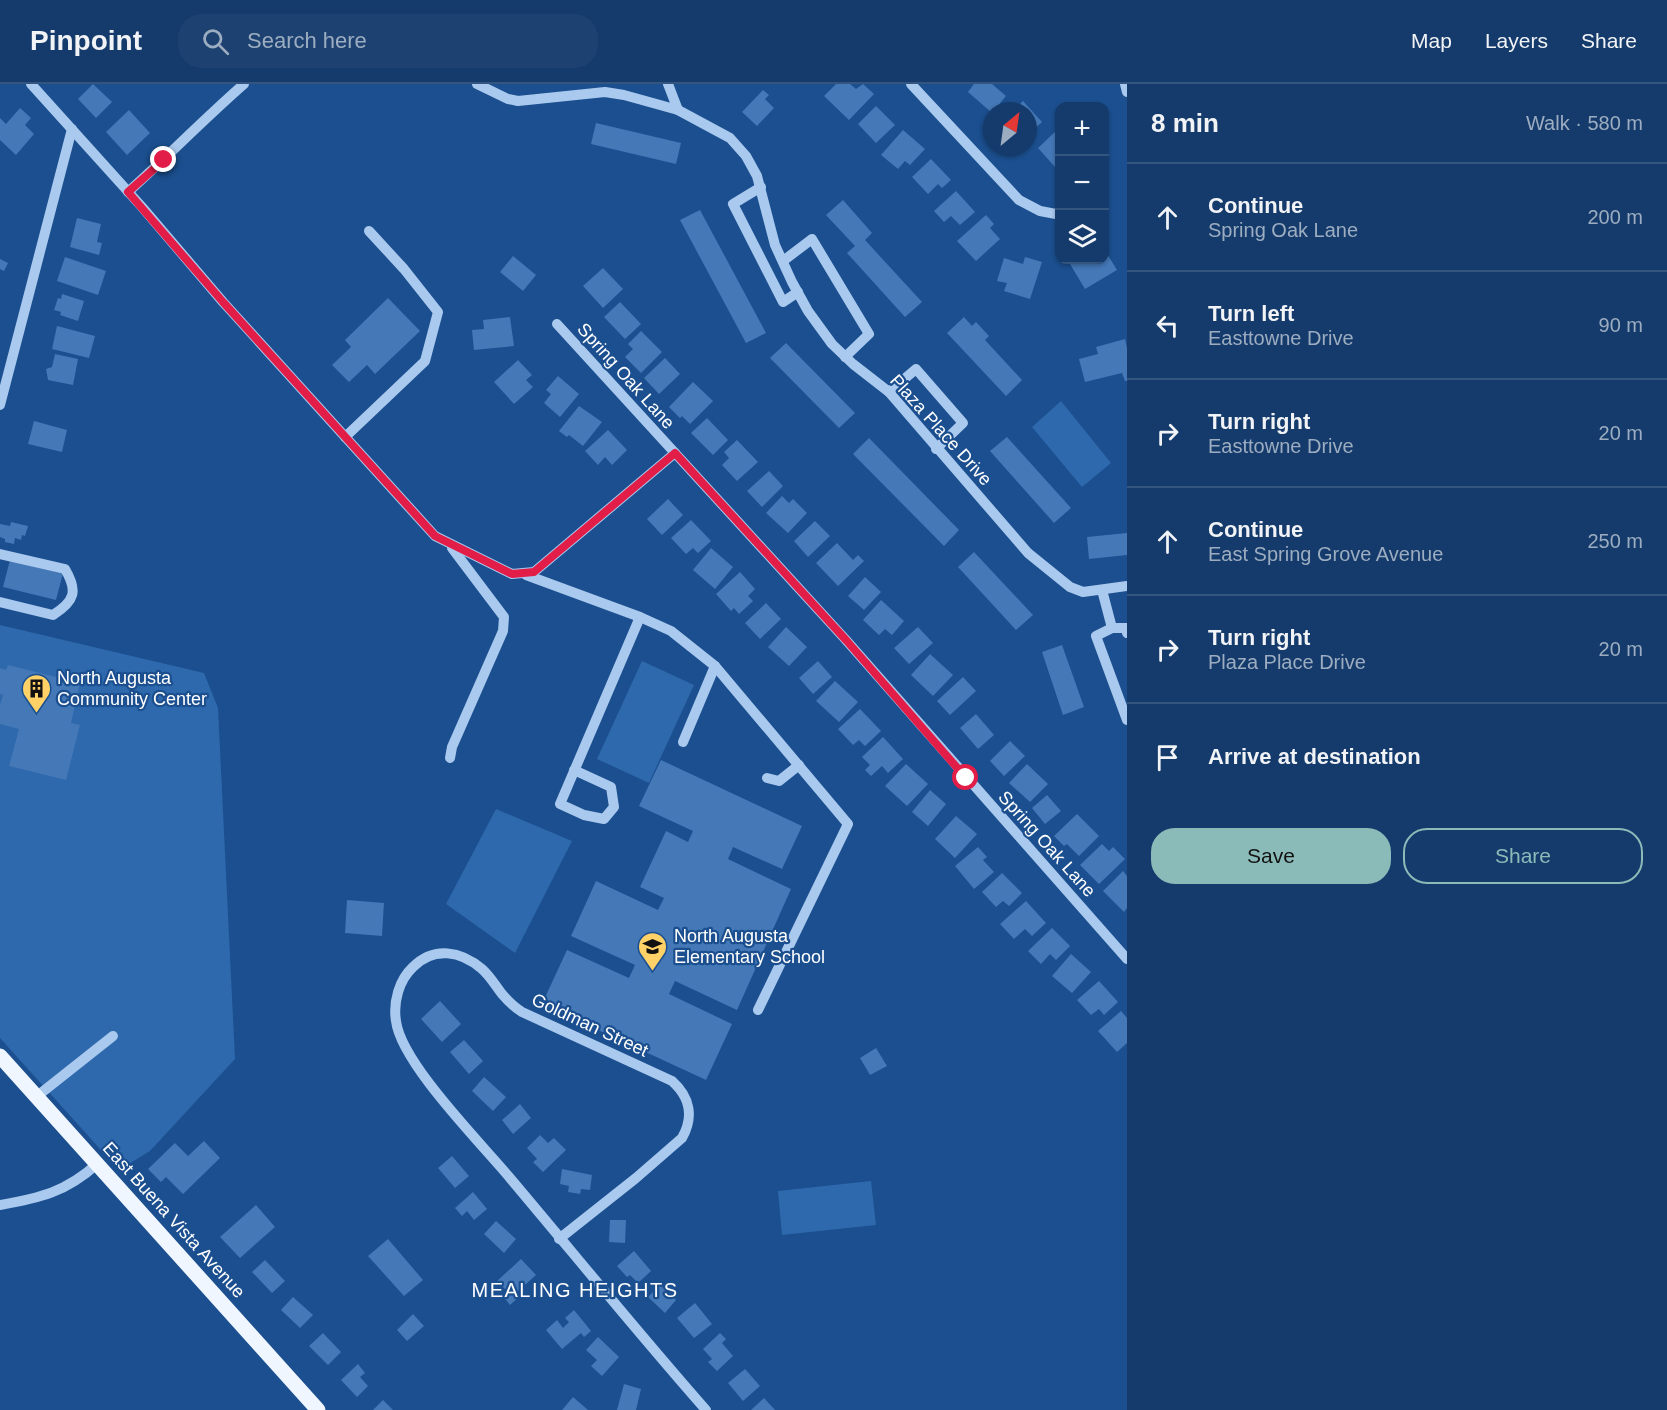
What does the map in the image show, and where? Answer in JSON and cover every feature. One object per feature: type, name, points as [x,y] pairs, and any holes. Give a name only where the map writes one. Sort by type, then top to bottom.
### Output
[{"type":"main road","name":"East Buena Vista Avenue","points":[[0,1056],[318,1410]]},
{"type":"street","points":[[32,84],[223,302],[435,536],[512,574],[526,574],[542,568],[675,453]]},
{"type":"street","points":[[128,192],[164,160],[204,118],[243,84]]},
{"type":"street","name":"Plaza Place Drive","points":[[477,84],[508,99],[518,101],[605,92],[624,95],[678,110],[730,138],[746,156],[757,176],[776,245],[798,292],[808,311],[832,344],[889,392],[1028,553],[1070,587],[1083,592],[1102,590]]},
{"type":"street","points":[[668,84],[678,110]]},
{"type":"street","points":[[911,84],[1020,200],[1040,211],[1055,214]]},
{"type":"street","points":[[1125,84],[1127,92]]},
{"type":"street","points":[[0,405],[72,129]]},
{"type":"street","points":[[760,187],[733,204],[783,302],[798,292]]},
{"type":"street","points":[[345,438],[425,361],[438,312],[404,269],[369,231]]},
{"type":"street","points":[[783,261],[812,239],[869,334],[845,357]]},
{"type":"street","name":"Spring Oak Lane","points":[[557,324],[846,640],[1127,959]]},
{"type":"street","points":[[889,392],[916,369],[963,423],[936,448]]},
{"type":"street","points":[[448,543],[504,617],[503,631],[452,747],[450,758]]},
{"type":"street","points":[[0,554],[64,569],[72,582],[73,595],[64,608],[53,615],[0,602]]},
{"type":"street","points":[[526,574],[671,631],[715,666],[848,824],[758,1010]]},
{"type":"street","points":[[1112,628],[1102,590],[1127,586]]},
{"type":"street","points":[[574,770],[611,787],[614,807],[604,819],[584,815],[560,804],[574,770],[640,617]]},
{"type":"street","points":[[1127,633],[1126,627],[1112,628],[1096,636],[1127,720]]},
{"type":"street","points":[[683,742],[715,666]]},
{"type":"street","points":[[767,778],[779,781],[799,765]]},
{"type":"street","name":"Goldman Street","points":[[559,1239],[682,1138],[689,1112],[684,1094],[672,1081],[522,1012],[510,1003],[483,969],[463,957],[444,952],[426,957],[411,969],[401,985],[395,1010],[395,1020],[401,1039],[428,1080],[559,1239],[706,1410]]},
{"type":"street","points":[[36,1097],[113,1036]]},
{"type":"street","points":[[0,1205],[57,1192],[85,1175],[97,1164]]},
{"type":"shaded area","points":[[1061,401],[1111,463],[1082,487],[1032,427]]},
{"type":"shaded area","points":[[0,625],[204,673],[218,708],[235,1059],[150,1151],[119,1170],[0,1038]]},
{"type":"shaded area","points":[[642,661],[694,685],[649,783],[597,759]]},
{"type":"shaded area","points":[[496,809],[572,841],[515,953],[446,904]]},
{"type":"shaded area","points":[[871,1181],[876,1225],[782,1235],[778,1191]]},
{"type":"building","points":[[93,84],[112,102],[96,118],[78,99]]},
{"type":"building","points":[[836,84],[850,84],[856,89],[863,84],[874,94],[849,120],[824,96]]},
{"type":"building","points":[[974,84],[992,84],[1006,96],[1001,102],[983,102],[983,105],[968,92]]},
{"type":"building","points":[[763,90],[769,95],[765,99],[774,108],[757,126],[742,112]]},
{"type":"building","points":[[876,106],[895,125],[876,143],[858,124]]},
{"type":"building","points":[[20,108],[31,118],[25,125],[34,134],[16,155],[0,140],[0,118],[6,124]]},
{"type":"building","points":[[129,110],[150,133],[127,155],[106,132]]},
{"type":"building","points":[[1037,116],[1042,122],[1037,127]]},
{"type":"building","points":[[596,123],[681,143],[676,164],[591,144]]},
{"type":"building","points":[[903,130],[925,149],[910,165],[905,161],[898,169],[881,155]]},
{"type":"building","points":[[1055,132],[1055,167],[1038,148]]},
{"type":"building","points":[[931,159],[951,180],[942,188],[938,184],[928,194],[912,177]]},
{"type":"building","points":[[956,191],[975,212],[960,225],[951,216],[944,222],[934,211]]},
{"type":"building","points":[[843,200],[872,233],[865,240],[922,302],[905,317],[847,253],[855,246],[826,215]]},
{"type":"building","points":[[700,210],[766,333],[746,343],[680,220]]},
{"type":"building","points":[[986,215],[994,224],[990,228],[1000,239],[976,261],[957,241]]},
{"type":"building","points":[[77,218],[101,224],[97,242],[102,243],[99,255],[70,247]]},
{"type":"building","points":[[513,256],[536,275],[523,291],[500,272]]},
{"type":"building","points":[[65,257],[106,271],[98,295],[57,281]]},
{"type":"building","points":[[1025,257],[1042,262],[1030,299],[1004,291],[1007,283],[997,281],[1004,258],[1023,264]]},
{"type":"building","points":[[1109,257],[1117,270],[1085,289],[1070,264],[1109,264]]},
{"type":"building","points":[[0,259],[8,263],[4,271],[0,269]]},
{"type":"building","points":[[603,268],[623,289],[603,308],[583,286]]},
{"type":"building","points":[[62,294],[84,301],[78,321],[60,315],[61,312],[54,310]]},
{"type":"building","points":[[388,298],[420,331],[375,374],[367,365],[349,382],[332,365],[351,347],[345,340]]},
{"type":"building","points":[[620,302],[641,324],[625,339],[604,317]]},
{"type":"building","points":[[510,317],[514,346],[474,350],[472,330],[484,329],[483,320]]},
{"type":"building","points":[[964,317],[972,326],[976,322],[989,336],[985,340],[1022,380],[1006,396],[947,333]]},
{"type":"building","points":[[57,326],[95,336],[89,358],[52,349]]},
{"type":"building","points":[[641,331],[662,352],[641,373],[625,357],[633,349],[628,344]]},
{"type":"building","points":[[1125,339],[1127,381],[1122,373],[1085,382],[1079,359],[1098,354],[1096,347]]},
{"type":"building","points":[[786,343],[855,413],[839,428],[770,358]]},
{"type":"building","points":[[55,354],[78,359],[73,385],[48,380],[46,369],[52,367]]},
{"type":"building","points":[[665,358],[680,374],[659,394],[644,378]]},
{"type":"building","points":[[518,360],[532,375],[526,380],[533,387],[514,404],[494,382]]},
{"type":"building","points":[[558,376],[579,394],[560,417],[544,403],[551,394],[546,390]]},
{"type":"building","points":[[693,382],[713,401],[690,424],[669,407]]},
{"type":"building","points":[[579,406],[602,422],[583,446],[569,435],[567,437],[559,431]]},
{"type":"building","points":[[707,418],[728,440],[713,455],[691,433]]},
{"type":"building","points":[[34,421],[67,430],[62,452],[28,444]]},
{"type":"building","points":[[608,430],[627,450],[612,465],[605,457],[598,465],[585,451]]},
{"type":"building","points":[[1007,437],[1071,508],[1054,523],[990,451]]},
{"type":"building","points":[[869,438],[959,530],[944,546],[853,454]]},
{"type":"building","points":[[737,440],[758,462],[737,481],[722,465],[729,458],[724,452]]},
{"type":"building","points":[[769,471],[783,486],[762,507],[747,491]]},
{"type":"building","points":[[782,496],[789,503],[793,499],[807,513],[788,533],[766,513]]},
{"type":"building","points":[[668,499],[683,515],[662,535],[647,519]]},
{"type":"building","points":[[691,520],[711,541],[698,553],[693,548],[686,554],[671,538]]},
{"type":"building","points":[[815,521],[830,536],[808,557],[794,541]]},
{"type":"building","points":[[11,522],[28,526],[25,536],[22,535],[21,540],[15,538],[14,544],[5,542],[5,539],[0,537],[0,524],[10,526]]},
{"type":"building","points":[[1127,533],[1127,555],[1089,559],[1087,537]]},
{"type":"building","points":[[837,543],[853,560],[858,555],[864,561],[838,586],[816,563]]},
{"type":"building","points":[[711,548],[733,567],[715,589],[693,570]]},
{"type":"building","points":[[974,552],[1033,615],[1016,630],[958,567]]},
{"type":"building","points":[[10,560],[63,573],[56,600],[3,587]]},
{"type":"building","points":[[740,572],[755,589],[748,596],[753,601],[739,614],[734,608],[731,611],[716,594]]},
{"type":"building","points":[[865,577],[881,592],[864,610],[848,596]]},
{"type":"building","points":[[881,600],[904,621],[892,635],[885,629],[879,635],[863,620]]},
{"type":"building","points":[[766,603],[781,619],[760,639],[745,623]]},
{"type":"building","points":[[786,627],[807,647],[789,666],[768,647]]},
{"type":"building","points":[[918,627],[933,643],[909,664],[894,648]]},
{"type":"building","points":[[1062,645],[1084,707],[1063,715],[1042,652]]},
{"type":"building","points":[[930,654],[953,675],[933,696],[911,675]]},
{"type":"building","points":[[818,661],[832,677],[813,694],[799,678]]},
{"type":"building","name":"North Augusta Community Center","points":[[8,665],[80,683],[71,723],[80,725],[66,780],[9,766],[19,729],[0,724],[0,705],[3,695],[0,694],[0,668],[6,670]]},
{"type":"building","points":[[963,677],[976,691],[950,715],[937,701]]},
{"type":"building","points":[[835,681],[858,702],[839,722],[816,701]]},
{"type":"building","points":[[860,709],[881,731],[865,746],[859,740],[853,745],[838,729]]},
{"type":"building","points":[[976,714],[994,735],[978,749],[960,728]]},
{"type":"building","points":[[883,737],[903,759],[888,773],[882,766],[871,776],[865,770],[870,765],[862,757]]},
{"type":"building","points":[[1010,741],[1025,756],[1004,776],[990,761]]},
{"type":"building","points":[[661,760],[802,826],[782,869],[733,847],[728,859],[791,889],[737,1010],[675,981],[669,994],[732,1024],[706,1080],[542,1004],[567,950],[629,978],[635,965],[571,936],[596,881],[658,910],[664,898],[640,887],[666,831],[688,842],[693,831],[639,806]]},
{"type":"building","points":[[906,764],[928,784],[907,806],[885,786]]},
{"type":"building","points":[[1027,764],[1048,784],[1030,802],[1009,783]]},
{"type":"building","points":[[930,790],[946,804],[928,826],[912,812]]},
{"type":"building","points":[[1047,795],[1061,811],[1045,824],[1032,808]]},
{"type":"building","points":[[1077,814],[1099,836],[1079,856],[1067,844],[1064,846],[1054,836]]},
{"type":"building","points":[[956,816],[977,834],[955,858],[935,839]]},
{"type":"building","points":[[1102,844],[1109,851],[1113,847],[1125,859],[1099,884],[1080,865]]},
{"type":"building","points":[[978,847],[987,857],[983,860],[994,872],[974,889],[955,866]]},
{"type":"building","points":[[1123,871],[1127,876],[1127,908],[1124,912],[1103,891]]},
{"type":"building","points":[[1002,873],[1022,893],[1009,906],[1003,901],[996,907],[982,892]]},
{"type":"building","points":[[347,900],[384,903],[382,936],[345,933]]},
{"type":"building","points":[[1026,901],[1046,923],[1032,936],[1025,929],[1014,939],[1000,924]]},
{"type":"building","points":[[1052,928],[1070,946],[1056,960],[1050,954],[1041,964],[1028,951]]},
{"type":"building","points":[[1071,954],[1091,972],[1072,993],[1052,976]]},
{"type":"building","points":[[1099,981],[1118,1002],[1104,1015],[1099,1009],[1091,1015],[1077,1000]]},
{"type":"building","points":[[440,1001],[461,1024],[442,1042],[421,1019]]},
{"type":"building","points":[[1121,1011],[1127,1018],[1127,1043],[1117,1052],[1098,1031]]},
{"type":"building","points":[[464,1040],[483,1061],[469,1074],[450,1052]]},
{"type":"building","points":[[876,1048],[887,1066],[870,1075],[860,1058]]},
{"type":"building","points":[[484,1077],[506,1097],[493,1111],[472,1091]]},
{"type":"building","points":[[520,1104],[531,1118],[513,1134],[502,1120]]},
{"type":"building","points":[[540,1135],[548,1143],[554,1138],[566,1150],[543,1172],[533,1162],[537,1159],[527,1148]]},
{"type":"building","points":[[204,1141],[220,1158],[183,1194],[166,1177],[161,1182],[148,1169],[175,1143],[188,1156]]},
{"type":"building","points":[[452,1156],[469,1176],[455,1188],[438,1168]]},
{"type":"building","points":[[562,1169],[592,1175],[590,1190],[581,1189],[580,1194],[568,1192],[569,1186],[560,1184]]},
{"type":"building","points":[[473,1192],[487,1209],[474,1220],[467,1211],[462,1216],[455,1208]]},
{"type":"building","points":[[256,1205],[275,1227],[240,1258],[220,1237]]},
{"type":"building","points":[[610,1220],[626,1220],[625,1243],[609,1242]]},
{"type":"building","points":[[496,1221],[516,1239],[504,1253],[484,1234]]},
{"type":"building","points":[[388,1239],[423,1280],[404,1296],[368,1256]]},
{"type":"building","points":[[634,1251],[651,1271],[638,1283],[630,1275],[627,1277],[617,1266]]},
{"type":"building","points":[[521,1259],[536,1275],[517,1292],[520,1296],[510,1305],[503,1296],[508,1292],[497,1281]]},
{"type":"building","points":[[265,1260],[285,1281],[272,1293],[252,1272]]},
{"type":"building","points":[[660,1285],[676,1300],[665,1313],[648,1297]]},
{"type":"building","points":[[293,1297],[313,1315],[300,1328],[281,1310]]},
{"type":"building","points":[[695,1303],[712,1324],[694,1338],[677,1318]]},
{"type":"building","points":[[574,1310],[591,1331],[584,1337],[581,1333],[562,1349],[546,1330],[557,1320],[563,1328],[569,1322],[565,1318]]},
{"type":"building","points":[[413,1314],[424,1326],[407,1341],[397,1330]]},
{"type":"building","points":[[323,1333],[341,1352],[328,1365],[309,1346]]},
{"type":"building","points":[[720,1333],[726,1339],[722,1343],[733,1356],[717,1371],[708,1362],[712,1359],[703,1349]]},
{"type":"building","points":[[598,1337],[619,1357],[602,1376],[591,1366],[597,1360],[586,1350]]},
{"type":"building","points":[[358,1364],[365,1373],[360,1377],[368,1386],[357,1397],[341,1380]]},
{"type":"building","points":[[745,1369],[760,1386],[743,1401],[728,1383]]},
{"type":"building","points":[[624,1384],[641,1389],[636,1410],[617,1410]]},
{"type":"building","points":[[573,1397],[588,1410],[562,1410]]},
{"type":"building","points":[[764,1398],[775,1410],[751,1410]]},
{"type":"building","points":[[383,1400],[393,1410],[373,1410]]},
{"type":"place","name":"North Augusta Community Center","points":[[36,714]]},
{"type":"place","name":"North Augusta Elementary School","points":[[653,972]]},
{"type":"district","name":"MEALING HEIGHTS","points":[[575,1290]]},
{"type":"route","points":[[164,160],[128,192],[223,302],[435,536],[512,574],[534,572],[542,568],[675,453],[846,640],[966,778]]}]
